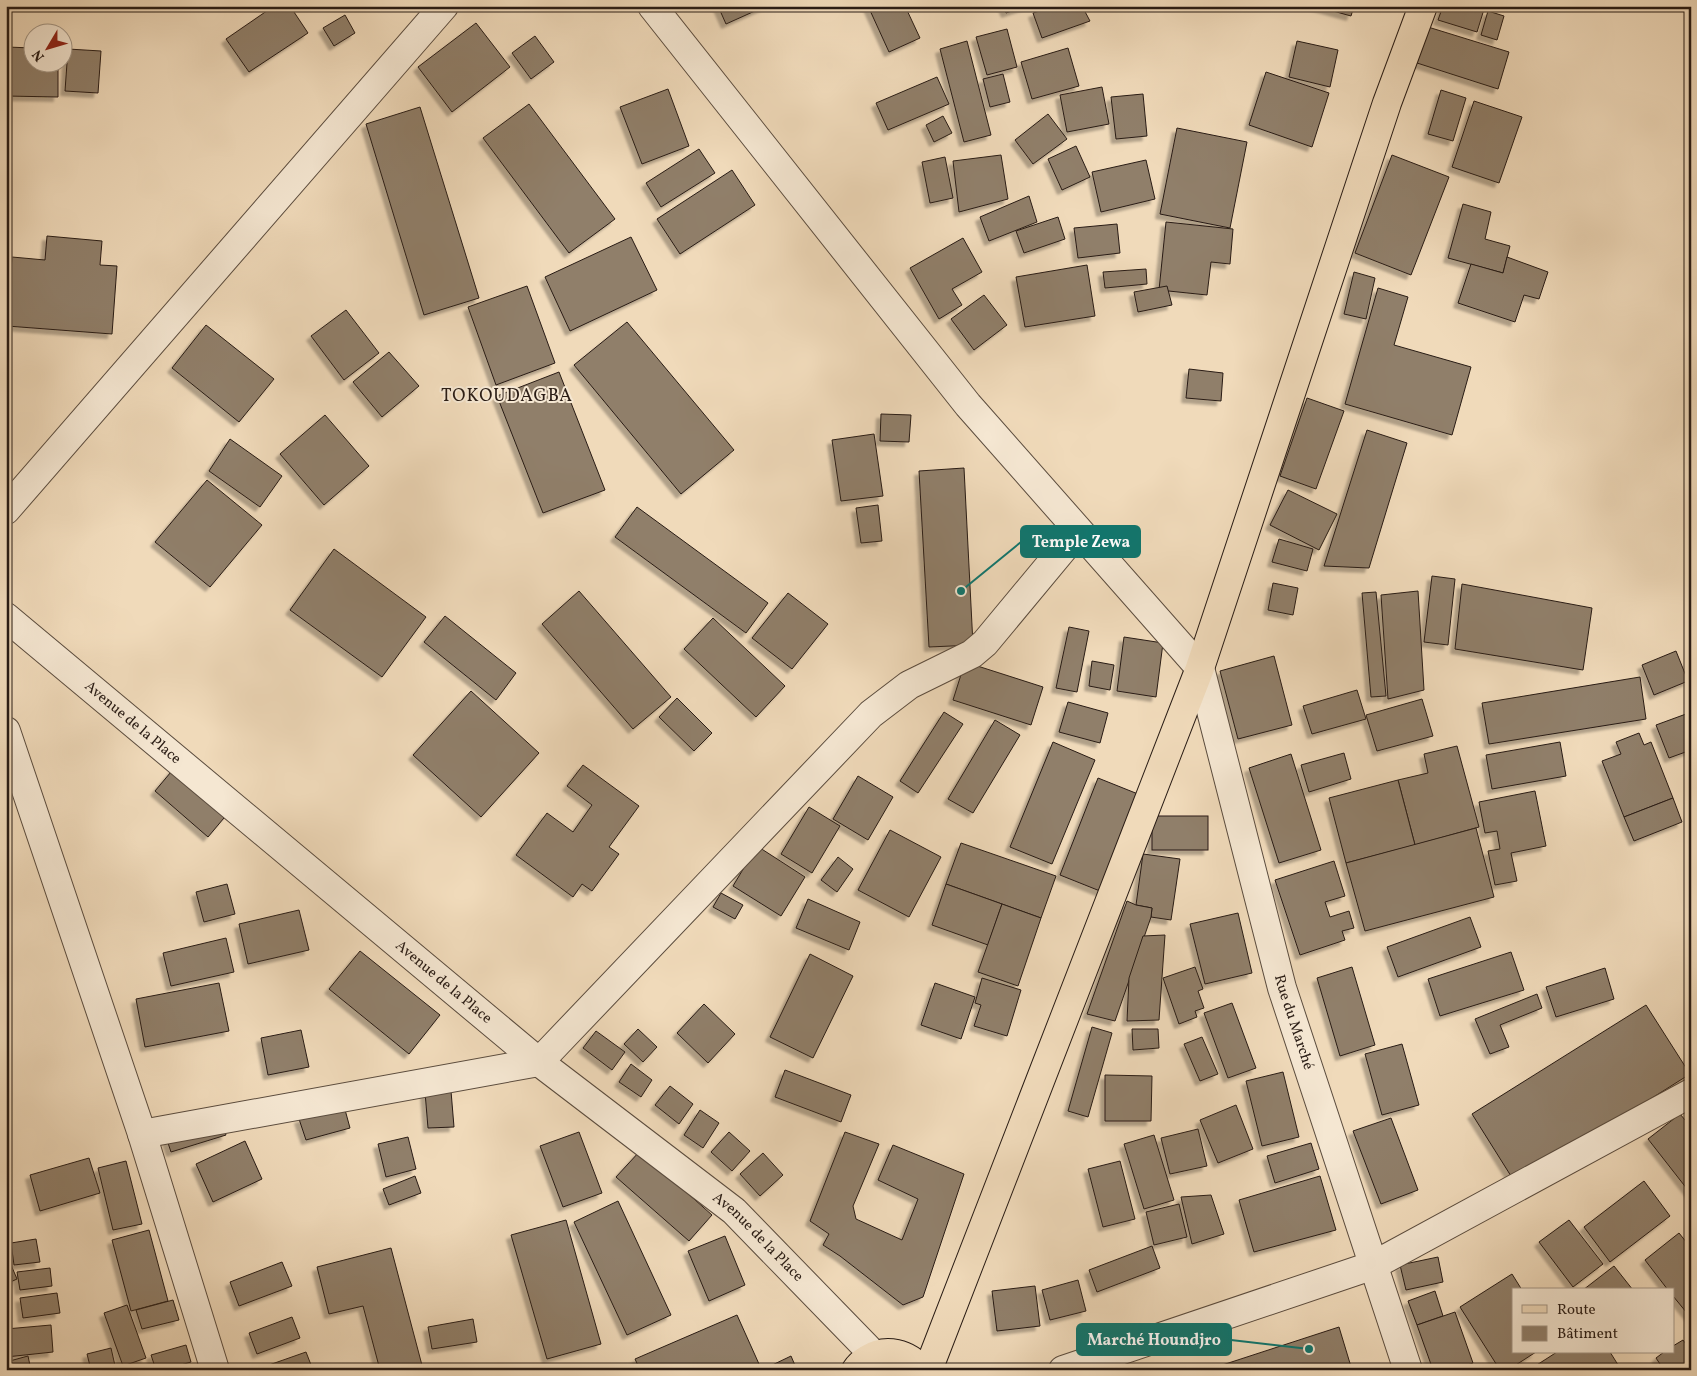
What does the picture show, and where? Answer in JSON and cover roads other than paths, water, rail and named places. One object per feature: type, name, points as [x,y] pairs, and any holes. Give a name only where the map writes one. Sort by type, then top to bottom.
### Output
[{"type":"main road","points":[[928,1370],[1200,668],[1387,103],[1422,6]]},
{"type":"main road","points":[[865,1362],[889,1352],[904,1355],[917,1364],[921,1370]]},
{"type":"street","points":[[6,510],[444,6]]},
{"type":"street","points":[[652,6],[968,405],[1200,668]]},
{"type":"street","points":[[142,1134],[539,1062],[871,714],[909,685],[972,654],[985,643],[1078,531]]},
{"type":"street","name":"Avenue de la Place","points":[[6,617],[539,1062],[734,1211],[865,1362]]},
{"type":"street","name":"Rue du Marché","points":[[1200,668],[1282,988],[1408,1370]]},
{"type":"street","points":[[6,731],[142,1134],[215,1370]]},
{"type":"street","points":[[1063,1370],[1374,1265],[1691,1093]]},
{"type":"place","name":"Temple Zewa","points":[[961,591]]},
{"type":"place","name":"Marché Houndjro","points":[[1309,1349]]},
{"type":"district","name":"TOKOUDAGBA","points":[[507,396]]}]
